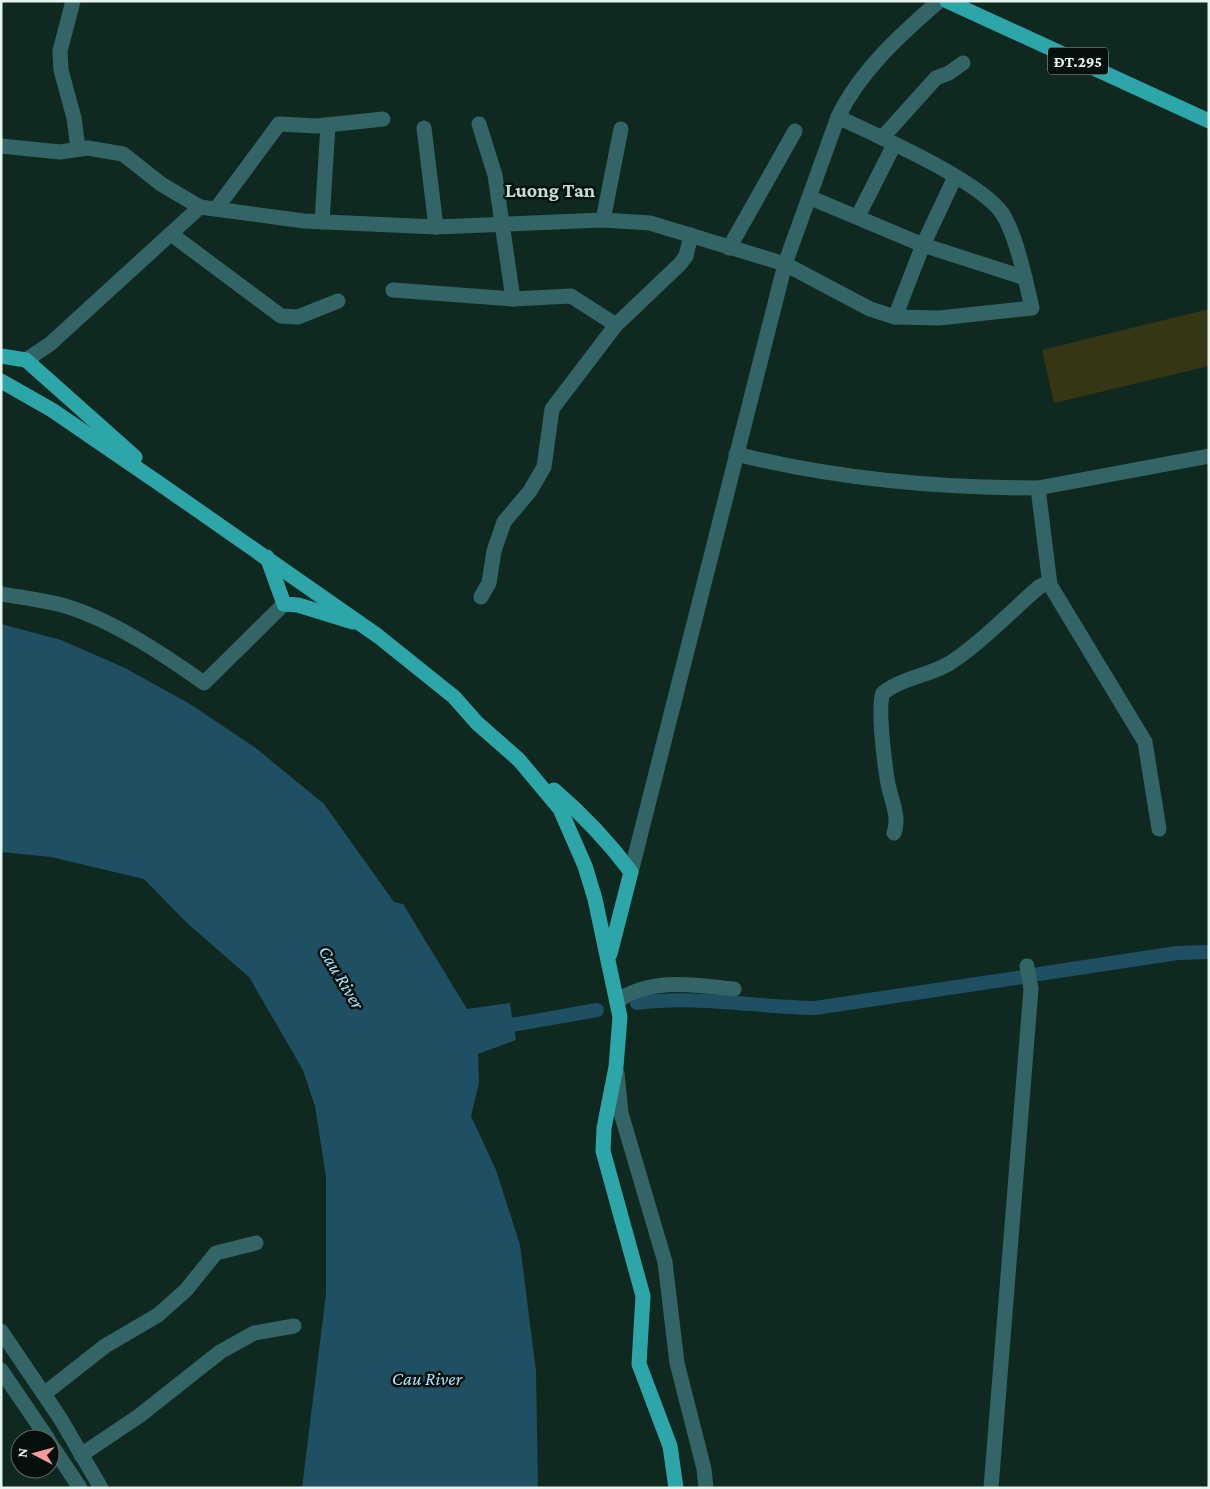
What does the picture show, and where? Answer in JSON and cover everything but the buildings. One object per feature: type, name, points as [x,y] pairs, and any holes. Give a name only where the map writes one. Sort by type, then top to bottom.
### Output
[{"type":"main road","name":"ĐT.295","points":[[947,1],[1208,118]]},
{"type":"main road","points":[[1,356],[26,360],[164,486]]},
{"type":"main road","points":[[1,381],[52,410],[267,557],[359,623],[447,690],[477,723],[584,816],[606,839],[631,872],[608,958]]},
{"type":"main road","points":[[267,557],[284,604],[298,605],[359,623]]},
{"type":"main road","points":[[519,760],[564,814],[585,866],[608,958],[617,1001],[620,1041],[604,1128],[603,1151],[644,1296],[639,1364],[670,1446],[676,1488]]},
{"type":"street","points":[[73,1],[60,51],[61,70],[74,118],[78,148]]},
{"type":"street","points":[[631,872],[785,264],[811,198],[838,117],[849,94],[911,25],[939,1]]},
{"type":"street","points":[[858,216],[888,141],[936,78],[949,73],[963,63]]},
{"type":"street","points":[[1,146],[60,152],[78,148],[123,154],[162,184],[200,207],[322,222],[436,227],[502,226],[603,220],[650,223],[785,264],[870,309],[896,316],[951,317],[1032,308],[1025,278],[1002,214],[984,195],[888,141],[838,117]]},
{"type":"street","points":[[216,209],[278,125],[283,123],[302,126],[328,125],[383,119]]},
{"type":"street","points":[[479,124],[495,175],[513,299]]},
{"type":"street","points":[[322,222],[328,125]]},
{"type":"street","points":[[424,128],[436,227]]},
{"type":"street","points":[[603,220],[621,129]]},
{"type":"street","points":[[730,248],[795,131]]},
{"type":"street","points":[[896,316],[923,245],[955,177]]},
{"type":"street","points":[[811,198],[858,216],[923,245],[1025,278]]},
{"type":"street","points":[[26,360],[50,344],[200,207]]},
{"type":"street","points":[[171,234],[281,316],[298,317],[338,301]]},
{"type":"street","points":[[481,597],[489,583],[494,551],[501,529],[530,491],[544,467],[552,409],[616,325],[680,264],[686,256],[691,236]]},
{"type":"street","points":[[393,290],[513,299],[571,296],[616,325]]},
{"type":"street","points":[[736,454],[820,472],[884,480],[940,486],[1038,488],[1209,456]]},
{"type":"street","points":[[1038,488],[1049,582],[1053,592],[1146,742],[1159,829]]},
{"type":"street","points":[[894,833],[894,810],[888,784],[880,706],[883,693],[897,683],[924,676],[951,662],[1039,587],[1049,582]]},
{"type":"street","points":[[1,594],[63,606],[93,617],[169,659],[204,684],[284,604]]},
{"type":"street","points":[[991,1488],[1030,998],[1027,966]]},
{"type":"street","points":[[617,1001],[643,987],[658,984],[734,989]]},
{"type":"street","points":[[616,1067],[621,1113],[665,1262],[677,1363],[704,1468],[706,1488]]},
{"type":"street","points":[[44,1394],[105,1346],[158,1315],[186,1290],[216,1253],[256,1243]]},
{"type":"street","points":[[82,1455],[139,1416],[193,1372],[227,1348],[260,1332],[294,1326]]},
{"type":"street","points":[[1,1332],[60,1418],[101,1488]]},
{"type":"street","points":[[1,1370],[41,1429]]},
{"type":"street","points":[[31,1414],[60,1418]]},
{"type":"street","points":[[60,1458],[80,1488]]},
{"type":"shaded area","points":[[1209,309],[1209,366],[1054,403],[1042,350]]},
{"type":"water","name":"Cau River","points":[[1,624],[61,640],[125,668],[190,704],[257,749],[324,804],[394,902],[403,904],[467,1009],[510,1003],[516,1040],[478,1054],[479,1083],[471,1116],[496,1170],[520,1245],[536,1371],[538,1488],[302,1488],[326,1294],[326,1177],[315,1106],[303,1070],[249,977],[187,923],[144,879],[51,857],[1,852]]},
{"type":"waterway","points":[[1039,974],[1177,953],[1209,952]]},
{"type":"waterway","points":[[637,1003],[682,1000],[815,1008],[1023,977]]},
{"type":"waterway","points":[[495,1028],[597,1010]]},
{"type":"district","name":"Luong Tan","points":[[550,190]]}]
